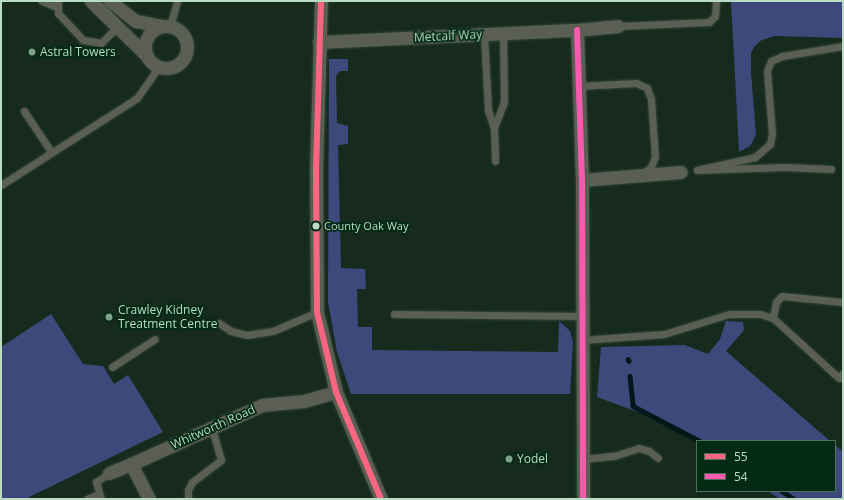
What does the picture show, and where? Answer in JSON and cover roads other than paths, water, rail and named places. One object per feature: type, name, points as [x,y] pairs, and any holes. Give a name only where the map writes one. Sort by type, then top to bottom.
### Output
[{"type":"street","points":[[91,1],[117,27],[136,43],[159,67],[174,66],[186,54],[184,37],[166,26],[136,20],[110,1]]},
{"type":"street","points":[[321,1],[316,168],[317,312],[336,392],[381,499]]},
{"type":"street","points":[[146,55],[145,47],[147,37],[154,29],[166,26]]},
{"type":"street","name":"Metcalf Way","points":[[319,42],[503,34],[618,26]]},
{"type":"street","points":[[577,30],[582,180],[583,499]]},
{"type":"street","points":[[582,180],[681,172]]},
{"type":"street","name":"Whitworth Road","points":[[109,473],[262,405],[304,401],[336,392]]},
{"type":"street","points":[[131,464],[149,499]]},
{"type":"lane","points":[[42,1],[57,4],[60,16],[76,35],[89,42],[104,41],[117,27]]},
{"type":"lane","points":[[166,26],[177,1]]},
{"type":"lane","points":[[618,26],[709,22],[715,16],[716,1]]},
{"type":"lane","points":[[494,128],[504,102],[503,34]]},
{"type":"lane","points":[[484,35],[488,110],[494,128],[495,161]]},
{"type":"lane","points":[[697,170],[756,157],[770,144],[772,134],[767,71],[771,61],[782,56],[843,46]]},
{"type":"lane","points":[[1,185],[52,154],[137,98],[159,67]]},
{"type":"lane","points":[[578,86],[636,83],[644,85],[649,91],[655,161],[649,169],[629,177]]},
{"type":"lane","points":[[24,111],[52,154]]},
{"type":"lane","points":[[681,172],[697,170],[785,167],[831,169]]},
{"type":"lane","points":[[773,318],[776,302],[782,296],[843,302]]},
{"type":"lane","points":[[219,323],[231,331],[247,335],[273,331],[317,312]]},
{"type":"lane","points":[[394,314],[583,316]]},
{"type":"lane","points":[[582,340],[670,333],[735,314],[760,314],[773,318],[842,377]]},
{"type":"lane","points":[[112,367],[155,339]]},
{"type":"lane","points":[[188,499],[188,490],[192,482],[221,460],[212,428]]},
{"type":"lane","points":[[583,459],[614,456],[639,448],[649,451],[658,458]]},
{"type":"lane","points":[[87,499],[100,496],[97,480],[109,473]]},
{"type":"waterway","points":[[630,376],[633,406],[698,440]]},
{"type":"waterway","points":[[784,492],[794,499]]},
{"type":"place","name":"Astral Towers","points":[[32,52]]},
{"type":"place","name":"County Oak Way","points":[[316,226]]},
{"type":"place","name":"Crawley Kidney Treatment Centre","points":[[109,317]]},
{"type":"place","name":"Yodel","points":[[509,459]]}]
